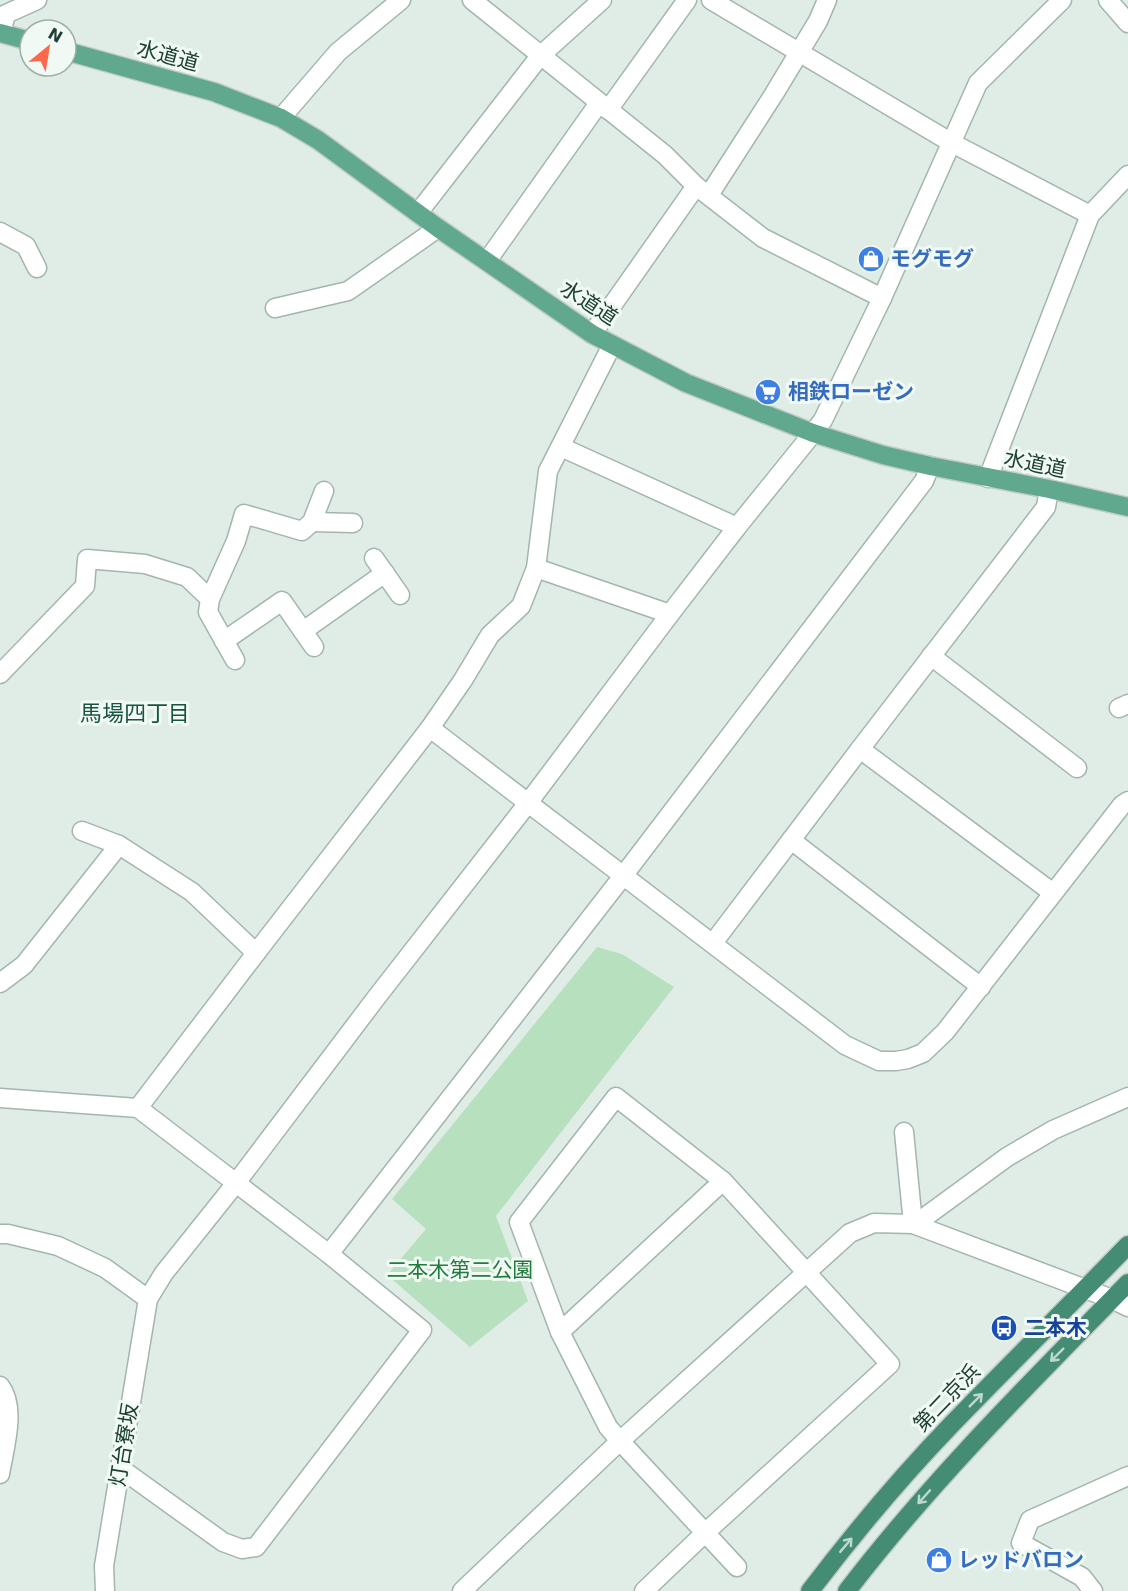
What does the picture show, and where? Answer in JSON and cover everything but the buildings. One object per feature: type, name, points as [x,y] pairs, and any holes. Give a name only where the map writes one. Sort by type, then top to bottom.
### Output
[{"type":"highway","name":"第二京浜","points":[[810,1591],[840,1552],[943,1434],[1128,1245]]},
{"type":"highway","points":[[847,1591],[912,1511],[991,1423],[1120,1303],[1128,1283]]},
{"type":"main road","points":[[0,33],[18,38]]},
{"type":"main road","name":"水道道","points":[[78,54],[214,92],[281,118],[318,140],[438,228],[592,333],[686,382],[813,433],[883,455],[1128,507]]},
{"type":"street","points":[[0,33],[6,15],[37,0]]},
{"type":"street","points":[[281,118],[338,52],[401,0]]},
{"type":"street","points":[[472,0],[664,155],[702,191],[763,238],[882,298]]},
{"type":"street","points":[[418,213],[540,56],[602,0]]},
{"type":"street","points":[[487,261],[687,0]]},
{"type":"street","points":[[711,0],[952,143],[1090,214]]},
{"type":"street","points":[[592,333],[774,94],[818,21],[827,0]]},
{"type":"street","points":[[0,1234],[58,1246],[105,1268],[148,1299],[164,1274],[528,803],[670,614],[824,420],[882,298],[978,83],[1062,0]]},
{"type":"street","points":[[1108,0],[1128,23]]},
{"type":"street","points":[[988,478],[1090,214],[1128,175]]},
{"type":"street","points":[[275,308],[348,291],[438,228]]},
{"type":"street","points":[[0,232],[26,246],[37,268]]},
{"type":"street","points":[[138,1108],[430,728],[463,680],[490,634],[521,606],[536,568],[548,471],[612,345]]},
{"type":"street","points":[[561,447],[737,527]]},
{"type":"street","points":[[329,1254],[623,876],[924,481],[930,466]]},
{"type":"street","points":[[713,943],[1046,507],[1049,489]]},
{"type":"street","points":[[235,660],[208,612],[210,599],[236,541],[244,514],[302,531],[312,522],[324,491]]},
{"type":"street","points":[[312,522],[352,523]]},
{"type":"street","points":[[0,674],[85,585],[87,559],[145,564],[187,577],[210,599]]},
{"type":"street","points":[[303,631],[380,566],[400,595]]},
{"type":"street","points":[[536,568],[670,614]]},
{"type":"street","points":[[224,640],[282,601],[314,646]]},
{"type":"street","points":[[931,656],[1077,768]]},
{"type":"street","points":[[430,728],[845,1045],[879,1061],[896,1062],[923,1053],[945,1032],[1121,801]]},
{"type":"street","points":[[860,748],[1053,893]]},
{"type":"street","points":[[82,831],[119,845],[192,892],[256,953]]},
{"type":"street","points":[[791,840],[981,987]]},
{"type":"street","points":[[0,984],[24,965],[119,845]]},
{"type":"street","points":[[644,1591],[706,1532],[890,1364],[723,1180],[616,1097],[519,1222],[560,1332],[608,1427],[706,1532],[737,1567]]},
{"type":"street","points":[[912,1224],[925,1217],[1006,1157],[1053,1130],[1128,1097]]},
{"type":"street","points":[[0,1098],[138,1108],[329,1254],[423,1330],[256,1547],[242,1549],[223,1542],[120,1468]]},
{"type":"street","points":[[904,1132],[912,1224]]},
{"type":"street","points":[[560,1332],[723,1180]]},
{"type":"street","points":[[462,1591],[620,1441],[850,1233],[874,1223],[912,1224],[1120,1303]]},
{"type":"street","name":"灯台寮坂","points":[[105,1591],[104,1566],[148,1299]]},
{"type":"street","points":[[0,1386],[4,1391],[9,1408],[9,1423],[0,1474]]},
{"type":"street","points":[[1093,1591],[1082,1577],[1021,1543],[1030,1520],[1128,1476]]},
{"type":"green space","name":"二本木第二公園","points":[[597,947],[622,954],[674,987],[496,1216],[528,1301],[470,1347],[387,1275],[426,1229],[392,1199]]},
{"type":"place","name":"モグモグ","points":[[871,259]]},
{"type":"place","name":"相鉄ローゼン","points":[[768,392]]},
{"type":"place","name":"二本木","points":[[1004,1328]]},
{"type":"place","name":"レッドバロン","points":[[939,1560]]},
{"type":"district","name":"馬場四丁目","points":[[135,713]]}]
